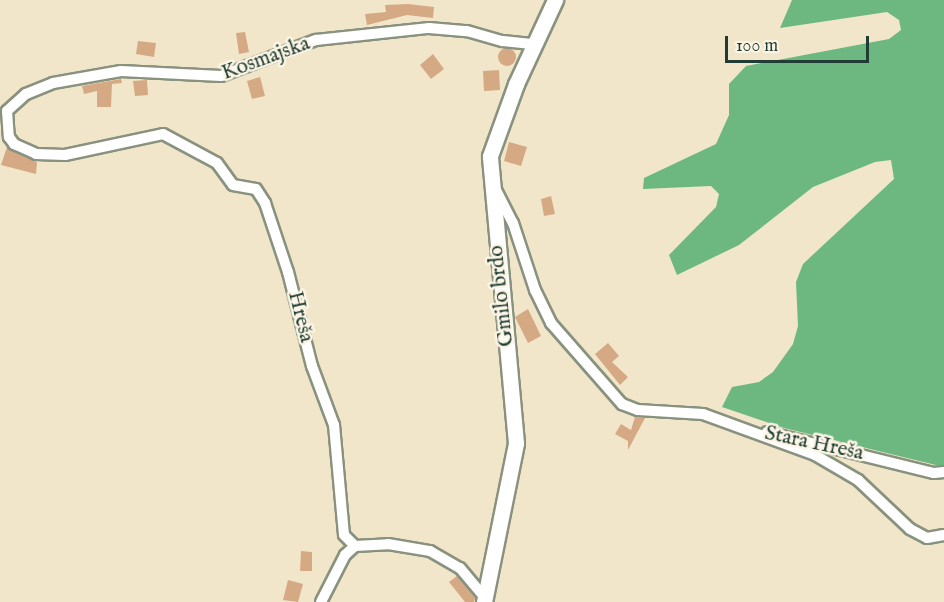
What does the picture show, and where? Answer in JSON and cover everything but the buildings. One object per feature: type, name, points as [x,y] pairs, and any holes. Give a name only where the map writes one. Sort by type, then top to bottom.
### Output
[{"type":"main road","name":"Gmilo brdo","points":[[485,600],[516,443],[491,181],[494,141],[534,44],[555,0]]},
{"type":"street","name":"Kosmajska","points":[[171,136],[152,135],[47,156],[14,144],[9,137],[3,110],[26,94],[53,83],[122,71],[221,76],[296,45],[339,37],[450,28],[502,41],[534,44]]},
{"type":"street","name":"Hreša","points":[[171,136],[217,163],[233,185],[256,189],[265,203],[288,272],[312,366],[334,425],[342,529],[349,544],[355,546]]},
{"type":"street","points":[[491,181],[513,223],[535,290],[551,323],[614,398],[638,410],[703,414],[755,431]]},
{"type":"street","name":"Stara Hreša","points":[[755,431],[784,434],[934,473],[944,472]]},
{"type":"street","name":"Stara Hreša","points":[[755,431],[834,463],[910,529],[927,538],[944,535]]},
{"type":"street","points":[[321,602],[345,555],[355,546],[388,544],[430,551],[460,568],[485,600]]},
{"type":"green space","points":[[792,0],[944,0],[944,467],[784,428],[722,407],[732,387],[759,382],[773,372],[793,344],[798,326],[796,282],[803,264],[894,179],[891,160],[875,162],[813,187],[739,245],[677,275],[669,255],[716,207],[719,194],[711,186],[643,189],[644,178],[716,144],[729,115],[729,84],[746,66],[889,39],[901,30],[899,20],[887,12],[780,28]]}]
